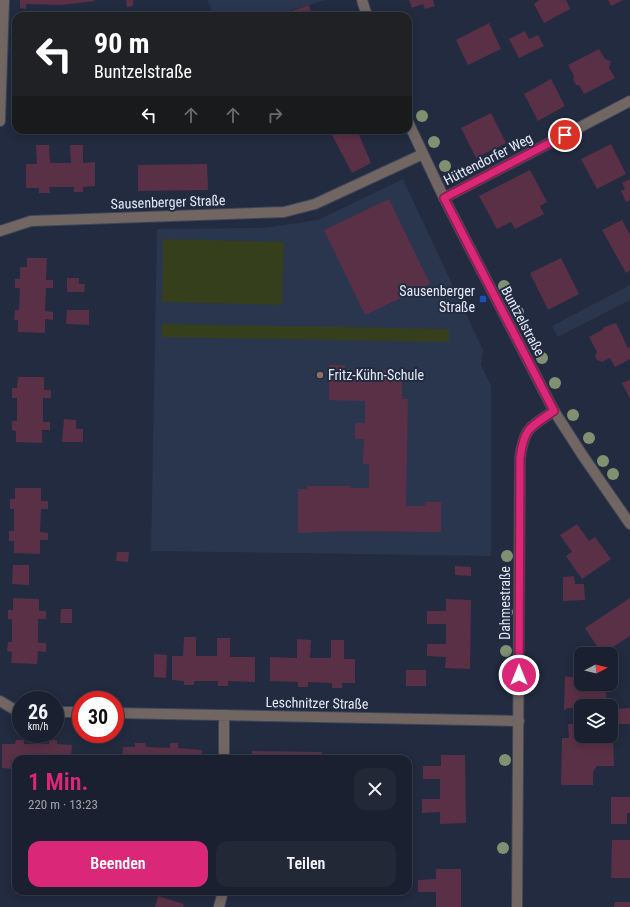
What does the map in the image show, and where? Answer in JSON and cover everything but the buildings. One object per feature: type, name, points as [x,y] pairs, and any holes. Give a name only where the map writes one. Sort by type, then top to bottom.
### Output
[{"type":"street","points":[[0,121],[4,0]]},
{"type":"street","points":[[362,0],[366,12]]},
{"type":"street","name":"Hüttendorfer Weg","points":[[444,198],[630,101]]},
{"type":"street","name":"Buntzelstraße","points":[[412,131],[444,198],[554,411],[630,524]]},
{"type":"street","name":"Sausenberger Straße","points":[[0,231],[31,221],[284,212],[315,204],[423,154]]},
{"type":"street","name":"Dahmestraße","points":[[517,907],[520,458],[522,440],[529,428],[554,411]]},
{"type":"street","points":[[0,701],[12,708]]},
{"type":"street","name":"Leschnitzer Straße","points":[[124,713],[519,722]]},
{"type":"street","points":[[224,715],[224,755]]},
{"type":"street","points":[[220,907],[222,895]]},
{"type":"shaded area","points":[[208,0],[325,0],[287,12],[212,12]]},
{"type":"shaded area","name":"Fritz-Kühn-Schule","points":[[403,179],[483,350],[481,365],[491,386],[491,556],[151,551],[157,229],[263,228],[318,220]]},
{"type":"shaded area","points":[[630,285],[630,300],[558,337],[552,326]]},
{"type":"green space","points":[[163,239],[284,242],[282,305],[162,302]]},
{"type":"green space","points":[[162,324],[449,329],[449,342],[162,337]]},
{"type":"place","name":"Sausenberger Straße","points":[[483,299]]},
{"type":"place","name":"Fritz-Kühn-Schule","points":[[320,375]]},
{"type":"route","points":[[519,675],[520,458],[522,440],[529,428],[554,411],[444,198],[565,135]]}]
